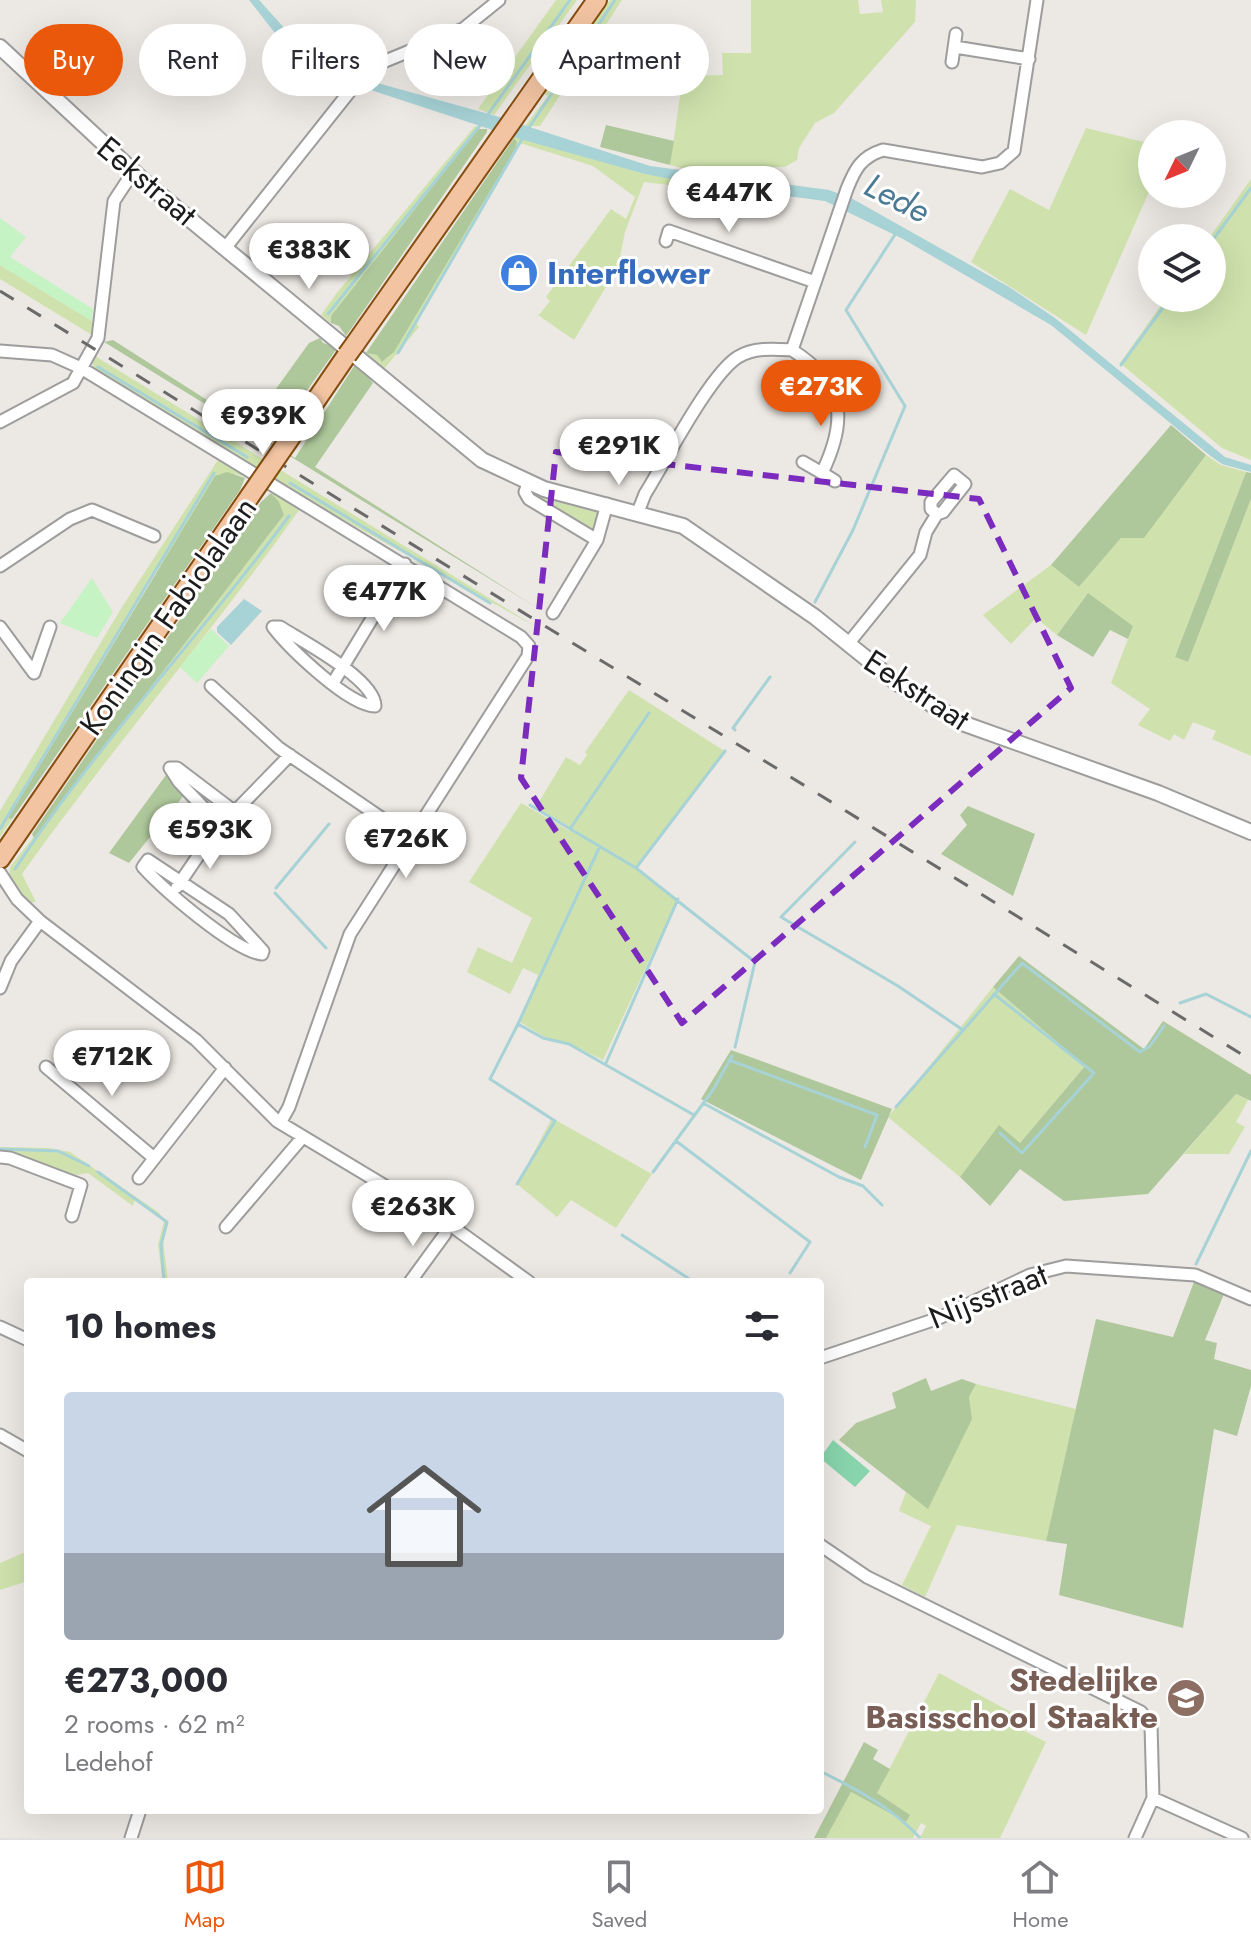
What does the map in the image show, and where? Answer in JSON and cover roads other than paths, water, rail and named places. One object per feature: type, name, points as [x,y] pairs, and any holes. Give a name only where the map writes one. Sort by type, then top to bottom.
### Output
[{"type":"main road","name":"Koningin Fabiolalaan","points":[[526,96],[547,55],[585,0]]},
{"type":"main road","name":"Koningin Fabiolalaan","points":[[0,859],[498,136],[597,0]]},
{"type":"street","points":[[226,247],[362,76],[383,62],[463,29],[499,0]]},
{"type":"street","points":[[792,350],[856,168],[868,155],[883,150],[982,167],[1007,158],[1017,143],[1037,0]]},
{"type":"street","points":[[952,62],[956,34]]},
{"type":"street","name":"Eekstraat","points":[[0,47],[133,172],[468,451],[528,484],[638,512],[694,531],[897,683],[962,723],[1158,793],[1251,832]]},
{"type":"street","points":[[955,47],[1029,59]]},
{"type":"street","points":[[0,422],[73,383],[100,334],[114,201],[133,172]]},
{"type":"street","points":[[668,232],[815,282]]},
{"type":"street","points":[[638,512],[645,494],[720,374],[739,356],[764,349],[792,350],[822,374],[838,408],[837,438],[822,473]]},
{"type":"street","points":[[0,351],[52,355],[81,368],[502,624],[529,646],[528,656],[350,934],[289,1107],[280,1123]]},
{"type":"street","points":[[803,462],[835,481]]},
{"type":"street","name":"Eekstraat","points":[[528,484],[525,492],[529,499],[597,540]]},
{"type":"street","points":[[553,613],[597,540],[607,504]]},
{"type":"street","points":[[0,566],[70,519],[92,510],[154,536]]},
{"type":"street","points":[[848,644],[920,555],[926,532],[937,514]]},
{"type":"street","points":[[333,683],[405,564]]},
{"type":"street","points":[[0,627],[34,673],[50,627]]},
{"type":"street","points":[[273,627],[280,627],[343,667],[373,697],[375,706],[362,703],[333,683],[273,627]]},
{"type":"street","points":[[211,686],[290,755],[412,839]]},
{"type":"street","points":[[172,894],[221,826],[290,755]]},
{"type":"street","points":[[221,826],[170,768],[177,768],[235,812]]},
{"type":"street","points":[[148,860],[181,882],[229,914],[263,951],[262,954],[216,930],[150,875],[144,863],[148,860]]},
{"type":"street","points":[[0,873],[17,899]]},
{"type":"street","points":[[0,888],[196,1040],[280,1123],[440,1219],[446,1227],[445,1234],[413,1278]]},
{"type":"street","points":[[216,930],[229,914]]},
{"type":"street","points":[[0,988],[11,961],[40,921]]},
{"type":"street","points":[[46,1067],[154,1158]]},
{"type":"street","points":[[139,1178],[225,1068]]},
{"type":"street","points":[[226,1227],[302,1138]]},
{"type":"street","points":[[0,1157],[81,1185],[72,1216]]},
{"type":"street","points":[[446,1227],[453,1227],[523,1278]]},
{"type":"street","name":"Nijsstraat","points":[[824,1357],[939,1318],[1030,1275],[1066,1266],[1195,1275],[1251,1299]]},
{"type":"street","points":[[0,1327],[24,1338]]},
{"type":"street","points":[[0,1435],[24,1449]]},
{"type":"street","points":[[824,1548],[867,1577],[1141,1712],[1151,1725],[1153,1798],[1135,1838]]},
{"type":"street","points":[[1153,1798],[1242,1838]]},
{"type":"street","points":[[131,1838],[139,1814]]},
{"type":"water","points":[[249,0],[259,0],[281,24],[268,24]]},
{"type":"water","points":[[388,86],[404,90],[404,96],[424,96],[496,116],[650,166],[829,190],[851,198],[1009,287],[1055,318],[1225,457],[1251,465],[1251,472],[1222,464],[1208,454],[1051,325],[903,239],[825,201],[702,185],[645,174],[520,139],[388,96]]},
{"type":"water","points":[[244,599],[262,611],[231,645],[217,632],[217,627]]},
{"type":"waterway","points":[[486,117],[570,0]]},
{"type":"waterway","points":[[599,24],[615,0]]},
{"type":"waterway","points":[[528,129],[550,96]]},
{"type":"waterway","points":[[328,314],[482,123]]},
{"type":"waterway","points":[[398,353],[522,139]]},
{"type":"waterway","points":[[1225,224],[1251,188]]},
{"type":"waterway","name":"Lede","points":[[815,602],[853,530],[905,406],[846,310],[896,233]]},
{"type":"waterway","points":[[1121,365],[1160,312]]},
{"type":"waterway","points":[[98,367],[247,457]]},
{"type":"waterway","points":[[0,829],[214,473]]},
{"type":"waterway","points":[[290,483],[490,603]]},
{"type":"waterway","points":[[15,869],[79,779],[289,516]]},
{"type":"waterway","points":[[735,730],[733,728],[770,677]]},
{"type":"waterway","points":[[570,829],[649,713]]},
{"type":"waterway","points":[[636,868],[725,751]]},
{"type":"waterway","points":[[530,805],[636,868],[755,962],[735,1047]]},
{"type":"waterway","points":[[276,888],[329,824]]},
{"type":"waterway","points":[[855,842],[781,917],[898,986],[963,1030]]},
{"type":"waterway","points":[[518,1024],[600,846]]},
{"type":"waterway","points":[[275,893],[326,948]]},
{"type":"waterway","points":[[606,1063],[678,899]]},
{"type":"waterway","points":[[896,1107],[1022,963],[1140,1052],[1150,1046],[1164,1026]]},
{"type":"waterway","points":[[994,994],[1094,1073],[1022,1153],[1000,1133]]},
{"type":"waterway","points":[[1180,1003],[1206,994],[1251,1017]]},
{"type":"waterway","points":[[517,1184],[555,1121],[490,1079],[518,1024],[543,1038],[569,1044],[694,1115]]},
{"type":"waterway","points":[[653,1172],[713,1090],[732,1056]]},
{"type":"waterway","points":[[729,1060],[877,1115],[865,1147]]},
{"type":"waterway","points":[[703,1103],[839,1177],[863,1186],[882,1205]]},
{"type":"waterway","points":[[676,1141],[810,1242],[790,1273]]},
{"type":"waterway","points":[[0,1149],[58,1151],[89,1166]]},
{"type":"waterway","points":[[1196,1264],[1251,1151]]},
{"type":"waterway","points":[[98,1172],[167,1222],[161,1245],[164,1278]]},
{"type":"waterway","points":[[622,1235],[688,1278]]},
{"type":"waterway","points":[[824,1773],[886,1808],[920,1838]]},
{"type":"railway","points":[[0,291],[1251,1060]]},
{"type":"place","name":"Interflower","points":[[519,273]]},
{"type":"place","name":"Stedelijke Basisschool Staakte","points":[[1186,1698]]}]
